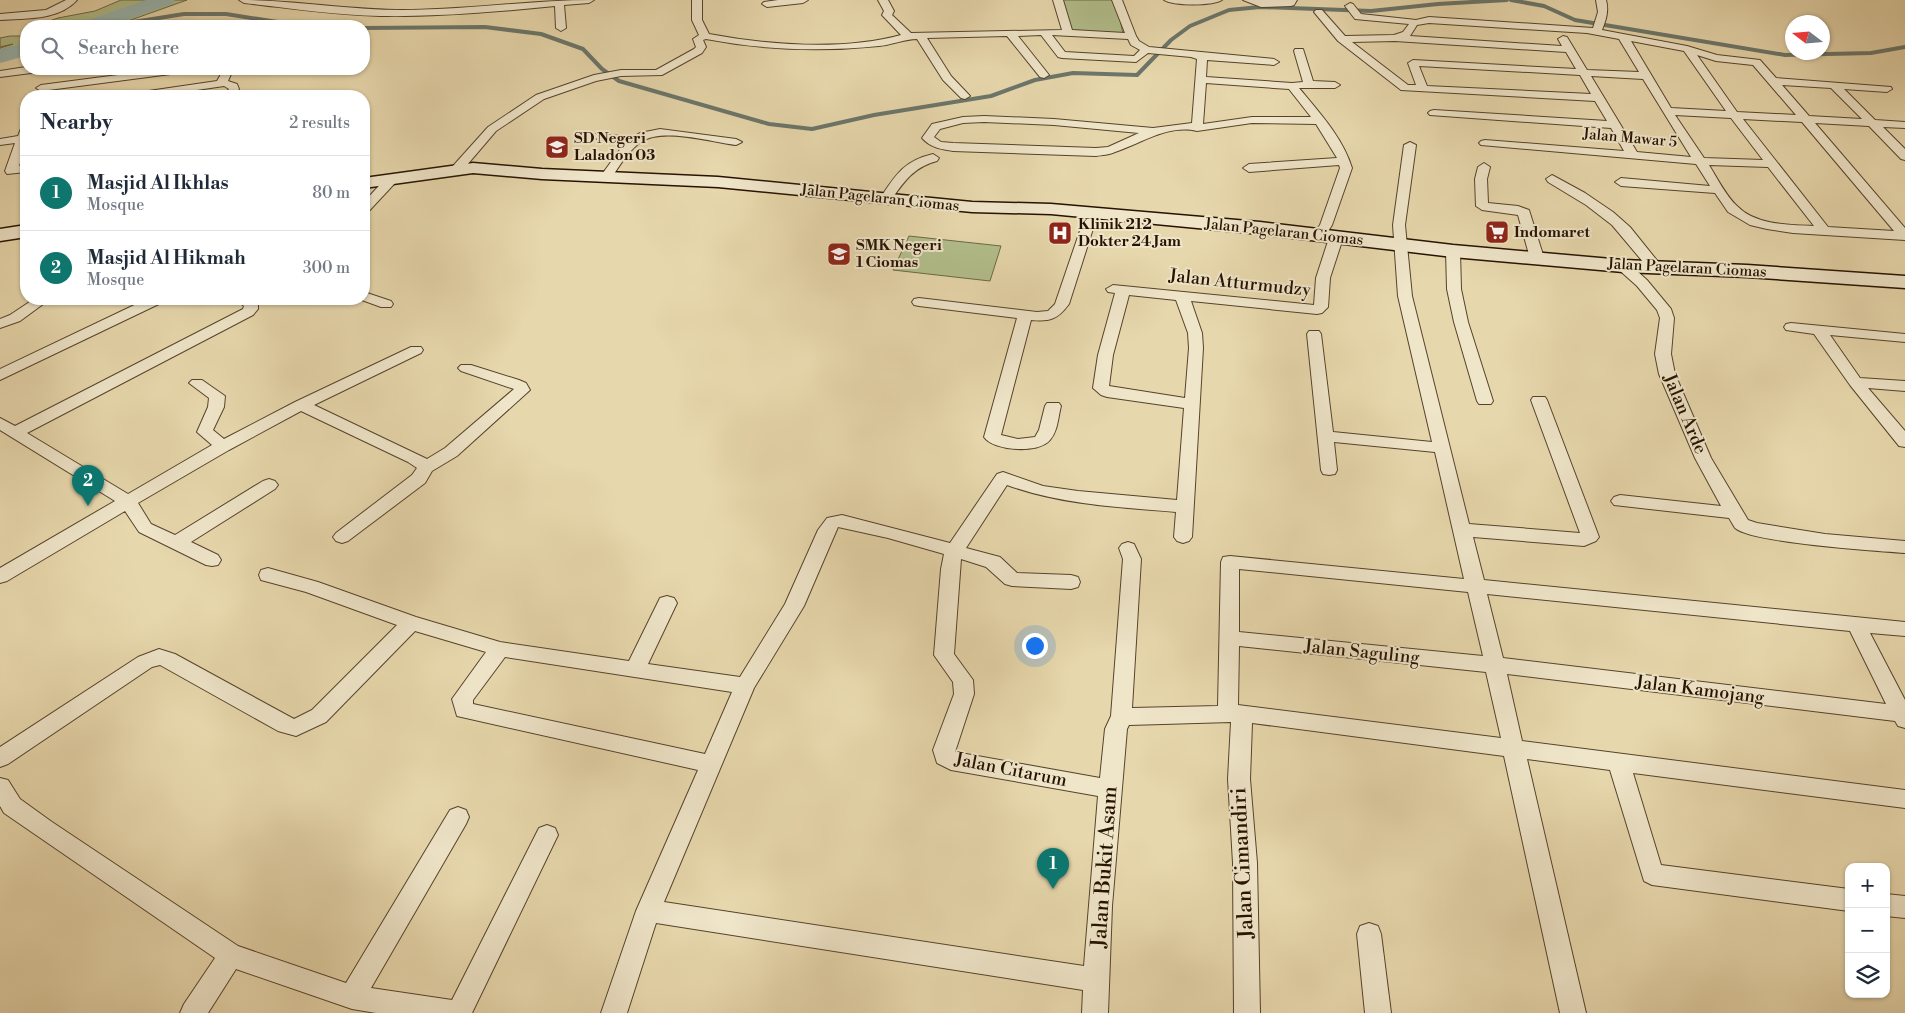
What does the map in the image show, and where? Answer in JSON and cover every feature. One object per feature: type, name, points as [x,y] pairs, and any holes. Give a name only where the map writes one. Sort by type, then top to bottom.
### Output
[{"type":"main road","name":"Jalan Pagelaran Ciomas","points":[[370,181],[457,169],[718,182],[885,200],[972,207],[1023,208],[1092,213],[1328,236],[1453,252],[1623,266],[1654,266],[1905,282]]},
{"type":"main road","points":[[0,235],[20,232]]},
{"type":"street","points":[[0,17],[51,12],[66,6],[72,0]]},
{"type":"street","points":[[244,0],[351,12],[384,13],[461,10],[589,0]]},
{"type":"street","points":[[370,26],[384,13],[392,0]]},
{"type":"street","points":[[461,10],[465,0]]},
{"type":"street","points":[[697,0],[697,20],[705,36]]},
{"type":"street","points":[[767,4],[803,0]]},
{"type":"street","points":[[883,0],[889,11],[887,15],[908,36]]},
{"type":"street","points":[[1058,0],[1068,34]]},
{"type":"street","points":[[1117,0],[1135,43],[1148,50],[1274,62]]},
{"type":"street","points":[[1169,0],[1217,0]]},
{"type":"street","points":[[1248,0],[1264,4],[1291,3],[1292,0]]},
{"type":"street","points":[[1598,26],[1603,6],[1601,0]]},
{"type":"street","points":[[351,12],[367,2]]},
{"type":"street","points":[[559,3],[561,28]]},
{"type":"street","points":[[1352,10],[1363,18],[1413,22],[1429,20],[1556,28],[1598,26],[1623,37],[1687,49],[1716,58],[1756,62],[1760,64],[1804,119],[1905,236]]},
{"type":"street","points":[[1319,12],[1342,39],[1405,88],[1600,98]]},
{"type":"street","points":[[1404,12],[1413,22]]},
{"type":"street","points":[[1396,38],[1406,34],[1413,22]]},
{"type":"street","points":[[1556,28],[1600,98],[1632,154]]},
{"type":"street","points":[[457,169],[480,140],[492,129],[512,114],[550,92],[588,79],[611,75],[653,74],[666,70],[701,49],[698,39],[705,36],[746,44],[814,47],[874,44],[908,36],[1044,32],[1131,36]]},
{"type":"street","points":[[1044,32],[1062,55],[1136,59],[1148,50]]},
{"type":"street","points":[[1011,34],[1044,75]]},
{"type":"street","points":[[921,37],[947,78],[965,96]]},
{"type":"street","points":[[1623,37],[1667,111],[1732,209],[1749,220],[1782,228],[1905,236]]},
{"type":"street","points":[[1342,39],[1396,38],[1569,49]]},
{"type":"street","points":[[1687,49],[1734,115],[1824,231]]},
{"type":"street","points":[[1299,51],[1309,84]]},
{"type":"street","points":[[1196,128],[1201,80],[1202,58],[1200,56]]},
{"type":"street","points":[[1422,88],[1414,63],[1645,76]]},
{"type":"street","points":[[0,74],[20,71]]},
{"type":"street","points":[[40,90],[46,75]]},
{"type":"street","points":[[52,90],[148,75]]},
{"type":"street","points":[[224,83],[223,80],[226,75]]},
{"type":"street","points":[[1201,80],[1292,86],[1335,84]]},
{"type":"street","points":[[1773,81],[1887,89]]},
{"type":"street","points":[[176,90],[224,83],[233,86],[233,90]]},
{"type":"street","points":[[1834,85],[1905,156]]},
{"type":"street","points":[[1292,86],[1320,121],[1344,161],[1346,168],[1326,225],[1328,236]]},
{"type":"street","points":[[1667,111],[1905,124]]},
{"type":"street","points":[[1434,114],[1616,125]]},
{"type":"street","points":[[1153,131],[1111,150],[1096,152],[953,147],[938,145],[928,138],[933,128],[942,123],[972,120],[1029,121],[1153,131],[1191,126],[1196,128],[1252,120],[1320,121]]},
{"type":"street","points":[[606,177],[616,159],[648,134],[656,132],[736,142]]},
{"type":"street","points":[[0,142],[20,136]]},
{"type":"street","points":[[598,136],[621,139],[633,144]]},
{"type":"street","name":"Jalan Mawar 5","points":[[1484,143],[1699,161],[1772,164]]},
{"type":"street","points":[[1410,144],[1399,225],[1405,296],[1495,666],[1573,1013]]},
{"type":"street","points":[[11,171],[20,148]]},
{"type":"street","points":[[885,200],[910,166],[922,160],[933,158]]},
{"type":"street","points":[[1249,168],[1344,161]]},
{"type":"street","points":[[1484,167],[1481,179],[1482,206],[1518,210],[1524,213],[1537,258]]},
{"type":"street","points":[[0,178],[11,171],[20,169]]},
{"type":"street","points":[[370,203],[392,179]]},
{"type":"street","points":[[1552,179],[1578,194],[1612,219],[1625,231],[1654,266]]},
{"type":"street","points":[[1621,182],[1720,190]]},
{"type":"street","points":[[919,302],[1025,315],[1050,315],[1056,312],[1062,304],[1092,213]]},
{"type":"street","name":"Jalan Atturmudzy","points":[[1192,404],[1103,390],[1101,382],[1118,290],[1317,310],[1322,304],[1328,236]]},
{"type":"street","points":[[1453,252],[1454,288],[1461,322],[1485,402]]},
{"type":"street","name":"Jalan Arde","points":[[1623,266],[1642,283],[1664,309],[1667,318],[1663,354],[1667,374],[1703,458],[1742,524],[1754,529],[1825,540],[1905,547]]},
{"type":"street","points":[[1182,296],[1195,332],[1196,348],[1182,536]]},
{"type":"street","points":[[370,298],[386,304]]},
{"type":"street","points":[[0,324],[15,318],[34,305]]},
{"type":"street","points":[[0,375],[146,305]]},
{"type":"street","points":[[16,432],[248,312],[252,309],[250,305]]},
{"type":"street","points":[[1025,315],[992,436],[1000,442],[1021,444],[1038,442],[1046,434],[1053,406]]},
{"type":"street","points":[[1790,327],[1905,338]]},
{"type":"street","points":[[1818,329],[1855,382],[1903,437]]},
{"type":"street","points":[[1314,334],[1329,470]]},
{"type":"street","points":[[0,576],[224,446],[301,405],[416,350]]},
{"type":"street","points":[[342,537],[419,479],[425,468],[451,452],[522,390],[521,386],[514,382],[466,368]]},
{"type":"street","points":[[1855,382],[1905,386]]},
{"type":"street","points":[[197,383],[217,396],[214,416],[205,428],[205,432],[224,446]]},
{"type":"street","points":[[1462,530],[1584,540],[1590,537],[1539,400]]},
{"type":"street","points":[[301,405],[414,458],[423,464],[425,468]]},
{"type":"street","points":[[0,423],[127,501],[145,528],[212,560]]},
{"type":"street","points":[[1325,436],[1442,448]]},
{"type":"street","name":"Jalan Citarum","points":[[1110,789],[951,761],[945,757],[944,750],[960,706],[964,686],[962,680],[944,655],[950,569],[954,552],[976,516],[1003,478],[1041,491],[1078,497],[1185,507]]},
{"type":"street","points":[[176,543],[269,485]]},
{"type":"street","points":[[1620,501],[1734,513]]},
{"type":"street","points":[[614,1013],[648,911],[711,764],[746,686],[794,606],[827,530],[833,522],[842,521],[889,532],[993,562],[1012,579],[1071,582]]},
{"type":"street","name":"Jalan Bukit Asam","points":[[1096,1013],[1096,980],[1110,789],[1119,721],[1132,559],[1128,548]]},
{"type":"street","name":"Jalan Cimandiri","points":[[1247,1013],[1245,863],[1229,638],[1230,562],[1476,587]]},
{"type":"street","points":[[268,575],[411,623],[500,649],[746,686]]},
{"type":"street","points":[[1476,587],[1905,629]]},
{"type":"street","points":[[634,669],[667,603]]},
{"type":"street","points":[[0,758],[145,662],[159,657],[168,659],[285,725],[296,728],[319,716],[411,623]]},
{"type":"street","points":[[1856,624],[1904,716]]},
{"type":"street","name":"Jalan Saguling","points":[[1229,638],[1495,666]]},
{"type":"street","points":[[500,649],[462,699],[464,710],[711,764]]},
{"type":"street","name":"Jalan Kamojang","points":[[1495,666],[1904,716]]},
{"type":"street","points":[[1119,721],[1131,716],[1235,713],[1905,799]]},
{"type":"street","points":[[1619,763],[1652,874],[1845,899]]},
{"type":"street","points":[[0,787],[12,806],[231,954],[352,997],[458,1013],[547,835]]},
{"type":"street","points":[[352,997],[458,817]]},
{"type":"street","points":[[1890,905],[1905,907]]},
{"type":"street","points":[[648,911],[1096,980]]},
{"type":"street","points":[[1369,934],[1378,1013]]},
{"type":"street","points":[[193,1013],[231,954]]},
{"type":"green space","points":[[121,0],[187,0],[131,20],[52,20],[95,11]]},
{"type":"green space","points":[[1062,0],[1116,0],[1123,34],[1071,33]]},
{"type":"green space","points":[[20,36],[20,52],[0,57],[0,48],[13,44],[0,47],[0,38]]},
{"type":"green space","points":[[909,236],[1001,246],[990,281],[893,270]]},
{"type":"waterway","points":[[107,20],[165,0]]},
{"type":"waterway","points":[[370,28],[485,27],[541,34],[583,49],[602,69],[619,81],[769,124],[812,129],[874,115],[991,96],[1035,80],[1073,73],[1137,75],[1171,40],[1190,26],[1229,10],[1260,7],[1371,11],[1438,4],[1507,0]]},
{"type":"waterway","points":[[1511,0],[1544,6],[1575,20],[1785,55],[1871,53],[1905,47]]},
{"type":"waterway","points":[[146,20],[184,14],[226,14],[265,20]]},
{"type":"waterway","points":[[0,56],[20,51]]},
{"type":"place","name":"SD Negeri Laladon 03","points":[[557,147]]},
{"type":"place","name":"Indomaret","points":[[1497,232]]},
{"type":"place","name":"Klinik 212 Dokter 24 Jam","points":[[1060,233]]},
{"type":"place","name":"SMK Negeri 1 Ciomas","points":[[839,254]]},
{"type":"place","name":"Masjid Al Hikmah","points":[[88,506]]},
{"type":"place","name":"Masjid Al Ikhlas","points":[[1053,889]]}]
